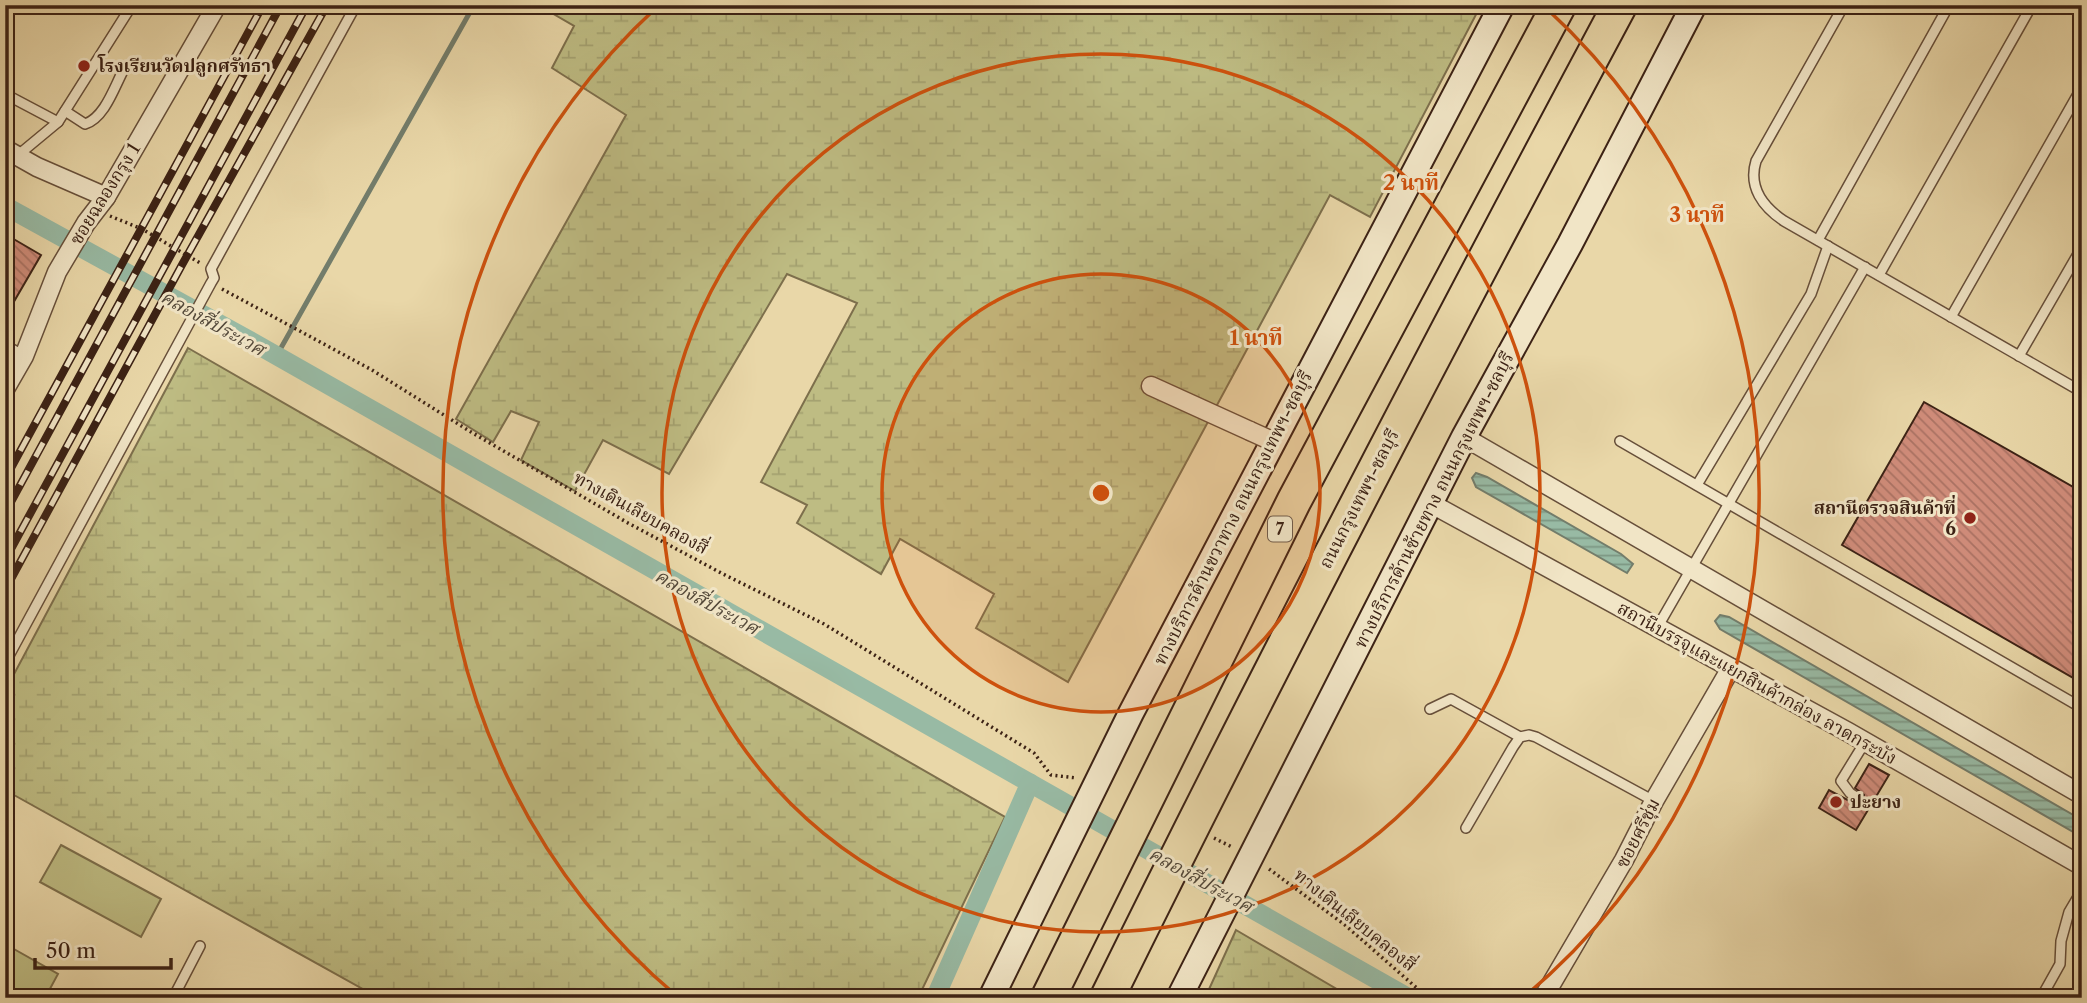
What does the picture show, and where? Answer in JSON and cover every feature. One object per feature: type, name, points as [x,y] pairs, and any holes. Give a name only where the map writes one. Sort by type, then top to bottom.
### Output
[{"type":"highway","name":"7","points":[[1048,998],[1294,501],[1559,5]]},
{"type":"highway","name":"ถนนกรุงเทพฯ-ชลบุรี","points":[[1107,998],[1225,760],[1432,356],[1620,5]]},
{"type":"main road","name":"ทางบริการด้านขวาทาง ถนนกรุงเทพฯ-ชลบุรี","points":[[991,998],[1131,713],[1261,436],[1420,158],[1502,5]]},
{"type":"main road","name":"ทางบริการด้านซ้ายทาง ถนนกรุงเทพฯ-ชลบุรี","points":[[1181,994],[1464,437],[1570,244],[1694,5]]},
{"type":"street","name":"ซอยฉลองกรุง 1","points":[[5,389],[24,356],[57,272],[217,5]]},
{"type":"street","points":[[11,152],[37,167],[96,210]]},
{"type":"street","points":[[1151,386],[1261,436]]},
{"type":"street","points":[[1464,437],[2082,795]]},
{"type":"street","name":"สถานีบรรจุและแยกสินค้ากล่อง ลาดกระบัง","points":[[1430,503],[1865,742],[2082,866]]},
{"type":"street","name":"ซอยศรีชุ่ม","points":[[1544,998],[1625,860],[1654,801],[1731,668]]},
{"type":"lane","points":[[11,152],[58,122],[132,5]]},
{"type":"lane","points":[[5,663],[356,5]]},
{"type":"lane","points":[[1844,5],[1756,161],[1753,171],[1755,189],[1771,211],[2082,392]]},
{"type":"lane","points":[[1818,240],[1949,5]]},
{"type":"lane","points":[[1879,275],[2032,5]]},
{"type":"lane","points":[[65,111],[85,124],[92,122],[99,115],[124,69]]},
{"type":"lane","points":[[1951,317],[2082,87]]},
{"type":"lane","points":[[5,94],[58,122]]},
{"type":"lane","points":[[1697,485],[1811,294],[1828,246]]},
{"type":"lane","points":[[2019,356],[2082,247]]},
{"type":"lane","points":[[1657,628],[1865,267]]},
{"type":"lane","points":[[5,345],[24,356]]},
{"type":"lane","points":[[1620,441],[2082,708]]},
{"type":"lane","points":[[1430,709],[1451,699],[1520,737],[1536,737],[1654,801]]},
{"type":"lane","points":[[1466,828],[1520,737]]},
{"type":"lane","points":[[1858,798],[1850,793],[1841,781],[1865,742]]},
{"type":"lane","points":[[2082,890],[2066,922],[2061,941],[2060,964],[2042,996],[2082,996]]},
{"type":"lane","points":[[173,998],[200,946]]},
{"type":"path","name":"ทางเดินเลียบคลองสี่","points":[[96,210],[142,229],[212,277],[628,523],[824,624],[1034,753],[1051,775]]},
{"type":"path","name":"ทางเดินเลียบคลองสี่","points":[[1269,869],[1345,925],[1419,990],[1436,998]]},
{"type":"green space","points":[[538,5],[1481,5],[1370,217],[1330,195],[1068,682],[976,628],[994,594],[900,539],[881,574],[797,523],[807,505],[761,482],[857,303],[787,274],[669,474],[603,440],[575,491],[521,460],[539,422],[511,411],[493,442],[456,419],[626,115],[552,68],[574,26]]},
{"type":"green space","points":[[188,348],[1005,817],[918,998],[379,998],[5,790],[5,691]]},
{"type":"green space","points":[[61,845],[161,899],[141,937],[40,882]]},
{"type":"green space","points":[[1236,930],[1352,998],[1205,998]]},
{"type":"green space","points":[[5,944],[58,974],[45,998],[18,998],[5,990]]},
{"type":"shaded area","points":[[1476,473],[1621,554],[1633,564],[1627,573],[1476,487],[1472,478]]},
{"type":"shaded area","points":[[1720,615],[1729,617],[2082,820],[2082,837],[1720,629],[1715,621]]},
{"type":"building","points":[[5,234],[41,255],[5,317]]},
{"type":"building","name":"สถานีตรวจสินค้าที่ 6","points":[[1924,402],[2082,492],[2082,683],[1842,545]]},
{"type":"building","name":"ปะยาง","points":[[1869,764],[1889,775],[1856,830],[1819,808],[1829,790],[1855,804],[1862,804],[1864,795],[1855,788]]},
{"type":"waterway","points":[[277,355],[474,5]]},
{"type":"waterway","name":"คลองสี่ประเวศ","points":[[5,206],[249,340],[1409,998]]},
{"type":"waterway","points":[[935,998],[1030,783]]},
{"type":"railway","points":[[5,479],[263,5]]},
{"type":"railway","points":[[5,513],[281,5]]},
{"type":"railway","points":[[5,560],[307,5]]},
{"type":"railway","points":[[5,590],[327,5]]},
{"type":"place","name":"โรงเรียนวัดปลูกศรัทธา","points":[[84,66]]},
{"type":"place","name":"สถานีตรวจสินค้าที่ 6","points":[[1970,518]]},
{"type":"place","name":"ปะยาง","points":[[1836,802]]}]
